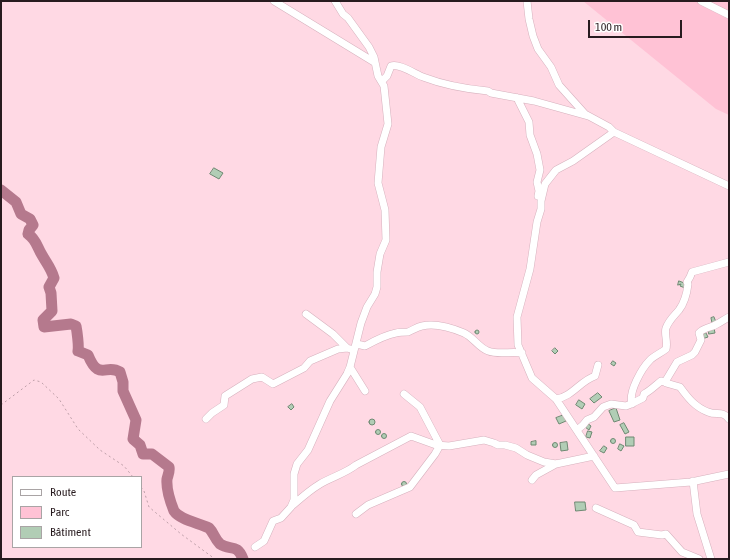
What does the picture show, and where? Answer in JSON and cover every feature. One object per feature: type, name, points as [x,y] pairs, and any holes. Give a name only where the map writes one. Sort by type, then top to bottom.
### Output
[{"type":"street","points":[[274,1],[374,62]]},
{"type":"street","points":[[291,507],[294,500],[294,474],[297,464],[308,450],[330,401],[350,367],[353,347],[364,314],[375,294],[380,254],[386,240],[385,210],[378,183],[381,147],[388,124],[386,98],[382,81],[378,76],[374,57],[369,47],[348,18],[343,14],[335,1]]},
{"type":"street","points":[[527,1],[529,19],[538,49],[551,67],[559,85],[588,116]]},
{"type":"street","points":[[701,1],[729,15]]},
{"type":"street","points":[[382,81],[387,76],[391,66],[394,65],[410,70],[423,77],[454,87],[488,91],[491,93],[548,104],[588,116],[609,127],[614,132],[729,186]]},
{"type":"street","points":[[517,98],[529,122],[530,135],[537,154],[540,170],[537,182],[541,209],[537,222],[530,270],[517,317],[518,345],[532,378],[556,399],[616,488],[693,481],[729,474]]},
{"type":"street","points":[[540,201],[545,184],[556,170],[573,161],[614,132]]},
{"type":"street","points":[[632,404],[632,392],[641,372],[650,360],[666,349],[666,328],[672,317],[678,312],[685,299],[688,284],[687,282],[692,272],[729,262]]},
{"type":"street","points":[[306,314],[353,347]]},
{"type":"street","points":[[664,382],[677,362],[696,352],[701,340],[699,333],[709,327],[716,326],[729,317]]},
{"type":"street","points":[[206,419],[224,405],[225,396],[252,379],[262,377],[273,384],[304,368],[310,361],[338,349],[365,346],[374,340],[396,332],[407,332],[422,326],[439,326],[466,333],[484,349],[495,353],[514,351],[522,353]]},
{"type":"street","points":[[556,399],[563,398],[585,381],[595,376],[598,365]]},
{"type":"street","points":[[350,367],[365,391]]},
{"type":"street","points":[[577,430],[584,425],[587,420],[594,417],[603,407],[611,404],[626,406],[632,404],[643,398],[644,394],[661,381],[680,387],[696,406],[709,413],[723,414],[729,419]]},
{"type":"street","points":[[404,394],[420,407],[440,445]]},
{"type":"street","points":[[255,547],[264,541],[273,521],[281,518],[309,491],[319,484],[350,470],[356,465],[410,436],[423,441],[449,446],[484,440],[498,445],[516,448],[527,455],[544,462],[556,464]]},
{"type":"street","points":[[356,514],[368,505],[410,487],[440,445]]},
{"type":"street","points":[[532,480],[538,474],[556,464],[594,456]]},
{"type":"street","points":[[693,481],[697,514],[711,559]]},
{"type":"street","points":[[596,508],[634,525],[638,532],[662,535],[666,534],[682,552],[699,559]]},
{"type":"path","points":[[1,405],[34,380],[41,382],[59,399],[78,429],[100,450],[124,466],[132,476]]},
{"type":"path","points":[[142,488],[149,507],[181,534],[215,559]]},
{"type":"green space","points":[[583,1],[729,1],[729,115],[716,109]]},
{"type":"building","points":[[214,168],[223,173],[219,179],[210,174]]},
{"type":"building","points":[[679,281],[687,284],[685,288],[680,286],[681,284],[678,285]]},
{"type":"building","points":[[714,317],[716,322],[712,323],[711,318]]},
{"type":"building","points":[[709,328],[714,328],[715,333],[709,334]]},
{"type":"building","points":[[475,330],[479,330],[479,334],[475,334]]},
{"type":"building","points":[[706,333],[708,337],[702,339],[701,335]]},
{"type":"building","points":[[555,348],[558,351],[555,354],[552,351]]},
{"type":"building","points":[[613,361],[616,363],[614,366],[611,364]]},
{"type":"building","points":[[598,393],[602,397],[594,403],[590,399]]},
{"type":"building","points":[[579,400],[585,404],[582,409],[576,405]]},
{"type":"building","points":[[292,404],[294,407],[291,410],[288,407]]},
{"type":"building","points":[[616,408],[620,420],[614,422],[609,411]]},
{"type":"building","points":[[564,415],[566,421],[559,424],[556,418]]},
{"type":"building","points":[[372,419],[375,422],[372,425],[369,422]]},
{"type":"building","points":[[587,423],[591,426],[589,430],[585,427]]},
{"type":"building","points":[[624,423],[629,432],[625,434],[620,425]]},
{"type":"building","points":[[378,429],[381,432],[378,435],[375,432]]},
{"type":"building","points":[[588,431],[592,432],[590,438],[586,437]]},
{"type":"building","points":[[384,433],[387,436],[384,439],[381,436]]},
{"type":"building","points":[[626,437],[634,437],[634,446],[626,446]]},
{"type":"building","points":[[613,438],[616,441],[613,444],[610,441]]},
{"type":"building","points":[[536,441],[536,445],[531,445],[531,442]]},
{"type":"building","points":[[567,442],[568,450],[561,451],[560,443]]},
{"type":"building","points":[[553,443],[557,443],[557,447],[553,447]]},
{"type":"building","points":[[620,444],[624,446],[621,451],[618,449]]},
{"type":"building","points":[[604,446],[607,448],[604,453],[600,451]]},
{"type":"building","points":[[404,481],[407,484],[404,487],[401,484]]},
{"type":"building","points":[[575,502],[585,502],[586,510],[576,511]]},
{"type":"waterway","points":[[1,190],[16,202],[21,214],[30,219],[33,225],[28,234],[35,241],[54,278],[49,287],[51,293],[52,311],[43,320],[44,327],[71,324],[76,326],[78,351],[88,355],[92,363],[99,370],[111,369],[120,372],[123,382],[123,391],[136,420],[133,439],[140,445],[143,454],[152,454],[169,467],[167,487],[174,511],[185,519],[209,528],[220,544],[236,549],[241,554],[243,559]]}]
